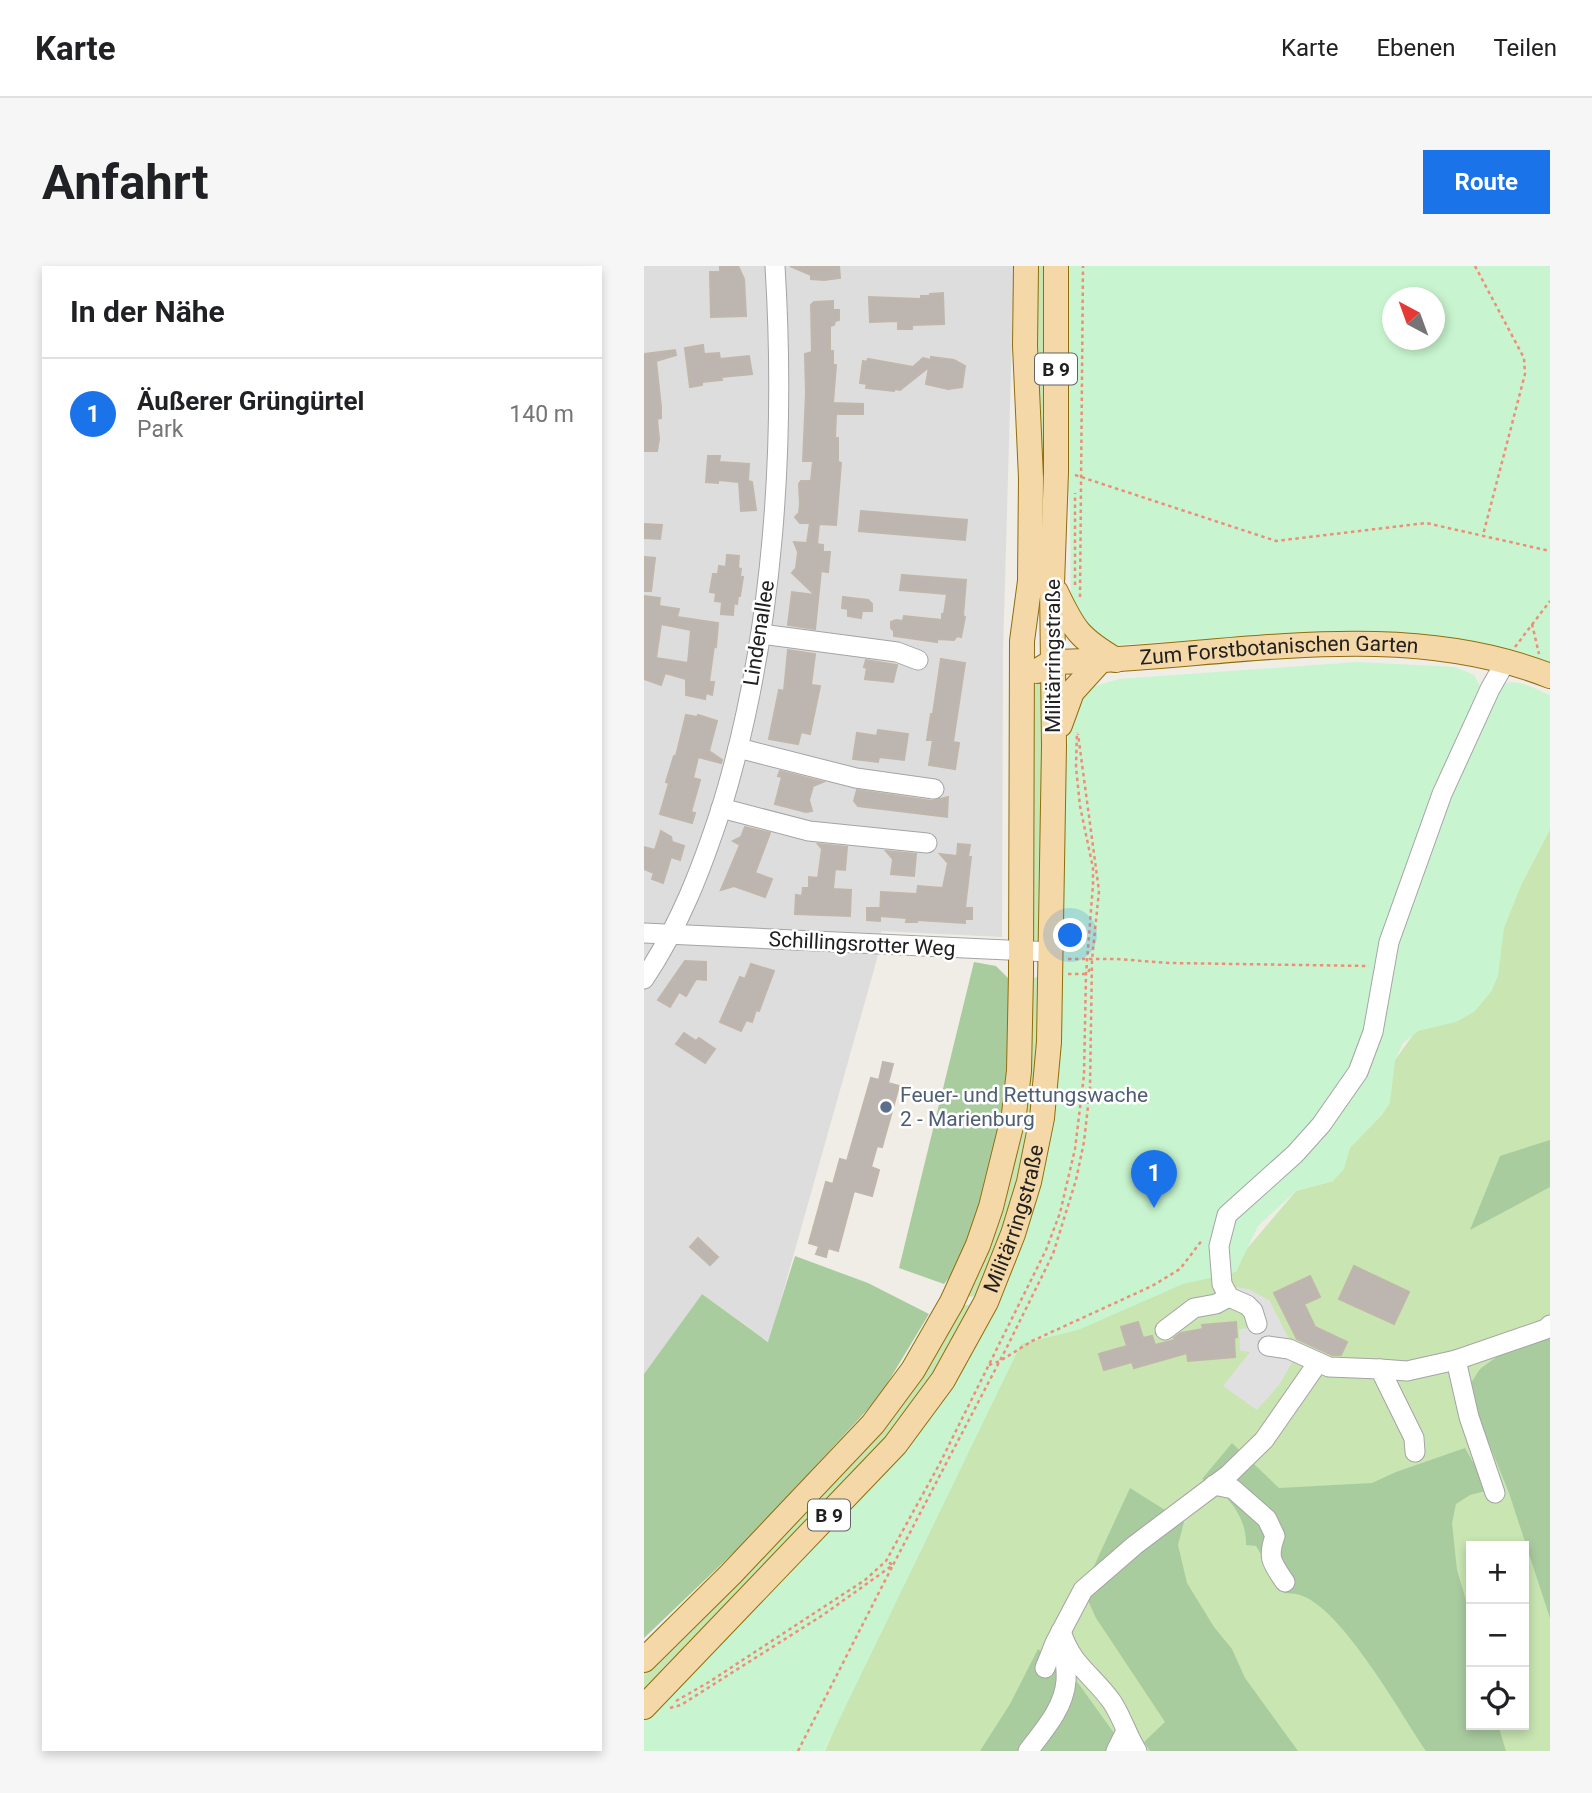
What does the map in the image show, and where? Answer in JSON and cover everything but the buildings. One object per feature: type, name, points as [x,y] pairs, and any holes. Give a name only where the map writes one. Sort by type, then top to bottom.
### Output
[{"type":"main road","name":"Militärringstraße","points":[[654,1708],[895,1445],[943,1380],[986,1302],[1013,1234],[1036,1149],[1048,1068],[1054,746],[1052,662],[1031,478],[1025,346],[1026,266]]},
{"type":"main road","name":"Militärringstraße","points":[[644,1660],[731,1574],[873,1424],[913,1370],[952,1302],[978,1245],[991,1207],[1014,1114],[1018,1071],[1022,641],[1041,582],[1056,472],[1056,266]]},
{"type":"main road","name":"B 9","points":[[1041,582],[1078,633],[1109,660],[1072,692],[1065,706],[1054,746]]},
{"type":"main road","name":"Zum Forstbotanischen Garten","points":[[1052,662],[1351,644],[1444,648],[1506,661],[1547,675]]},
{"type":"main road","points":[[1022,694],[1033,674],[1052,662]]},
{"type":"street","name":"Lindenallee","points":[[644,979],[673,933],[692,894],[741,739],[761,634],[776,463],[780,343],[775,266]]},
{"type":"street","points":[[761,634],[897,652],[918,660]]},
{"type":"street","points":[[1258,1324],[1250,1307],[1229,1297],[1220,1278],[1219,1247],[1227,1215],[1294,1154],[1321,1125],[1358,1072],[1373,1032],[1389,942],[1442,794],[1490,689],[1506,661]]},
{"type":"street","points":[[741,739],[812,753]]},
{"type":"street","points":[[741,739],[856,778],[934,789]]},
{"type":"street","points":[[721,808],[809,831],[927,843]]},
{"type":"street","name":"Schillingsrotter Weg","points":[[644,933],[1051,953]]},
{"type":"street","points":[[1166,1330],[1194,1308],[1216,1304],[1229,1297]]},
{"type":"street","points":[[952,1302],[986,1302]]},
{"type":"street","points":[[1268,1346],[1289,1349],[1317,1364],[1338,1369],[1407,1371],[1456,1360],[1549,1328]]},
{"type":"street","points":[[1456,1360],[1469,1417],[1495,1493]]},
{"type":"street","points":[[1045,1668],[1063,1638],[1083,1590],[1135,1545],[1227,1475],[1264,1440],[1317,1364]]},
{"type":"street","points":[[1380,1369],[1414,1438],[1415,1452]]},
{"type":"street","points":[[1214,1485],[1233,1489],[1267,1520],[1275,1536],[1269,1552],[1285,1582]]},
{"type":"street","points":[[1063,1638],[1084,1673],[1118,1712],[1137,1751]]},
{"type":"street","points":[[1028,1751],[1055,1713],[1062,1698],[1066,1681],[1063,1638]]},
{"type":"street","points":[[1116,1751],[1126,1731]]},
{"type":"path","points":[[1075,488],[1075,591],[1079,604],[1083,266]]},
{"type":"path","points":[[1475,266],[1524,358],[1525,374],[1483,536]]},
{"type":"path","points":[[1075,475],[1276,541],[1426,523],[1550,551]]},
{"type":"path","points":[[1506,661],[1550,601]]},
{"type":"path","points":[[1532,624],[1547,675]]},
{"type":"path","points":[[654,1708],[709,1682],[865,1580],[886,1561],[939,1465],[1043,1258],[1065,1194],[1076,1149],[1081,1108],[1093,868],[1080,806],[1076,767],[1077,730]]},
{"type":"path","points":[[1087,960],[1383,966]]},
{"type":"path","points":[[1086,974],[1092,968]]},
{"type":"path","points":[[989,1364],[1000,1361],[1032,1341],[1127,1299],[1180,1269]]},
{"type":"path","points":[[798,1751],[892,1565],[886,1561]]},
{"type":"shaded area","points":[[644,266],[1014,266],[1003,652],[1002,937],[881,931],[877,959],[769,1342],[702,1294],[644,1374]]},
{"type":"shaded area","points":[[1235,1287],[1249,1289],[1270,1301],[1288,1337],[1300,1349],[1279,1385],[1257,1410],[1223,1386],[1250,1352],[1240,1351],[1239,1329],[1267,1326],[1261,1312],[1238,1299]]},
{"type":"green space","points":[[1033,266],[1047,266],[1041,640],[1042,443]]},
{"type":"green space","points":[[1066,266],[1550,266],[1550,666],[1443,638],[1397,633],[1323,632],[1116,645],[1097,638],[1071,607],[1070,513],[1066,459]]},
{"type":"green space","points":[[1357,662],[1455,667],[1474,675],[1480,686],[1495,692],[1500,686],[1514,682],[1550,695],[1550,829],[1522,883],[1504,928],[1498,976],[1491,992],[1474,1012],[1456,1022],[1418,1031],[1403,1043],[1395,1060],[1390,1103],[1350,1148],[1344,1169],[1333,1181],[1296,1191],[1258,1226],[1236,1272],[1183,1284],[1078,1330],[1021,1344],[824,1751],[644,1751],[644,1720],[900,1457],[954,1383],[1026,1224],[1059,890],[1068,735],[1071,711],[1082,690],[1119,679]]},
{"type":"green space","points":[[1038,682],[1044,686],[1038,941],[1034,942],[1030,939],[1032,688]]},
{"type":"green space","points":[[1550,829],[1550,1751],[825,1751],[994,1352],[1245,1251],[1296,1191],[1333,1181],[1395,1060],[1522,883]]},
{"type":"green space","points":[[974,962],[996,966],[1012,982],[1005,1094],[988,1182],[956,1269],[944,1284],[899,1268]]},
{"type":"green space","points":[[1041,977],[1036,1096],[1010,1216],[979,1297],[962,1296],[984,1249],[1027,978]]},
{"type":"green space","points":[[1550,1140],[1550,1187],[1470,1230],[1500,1156]]},
{"type":"green space","points":[[795,1256],[868,1283],[929,1314],[879,1397],[750,1537],[644,1638],[644,1374],[702,1294],[768,1342]]},
{"type":"green space","points":[[975,1304],[911,1412],[644,1696],[644,1670],[716,1600],[958,1306]]},
{"type":"green space","points":[[1550,1318],[1550,1618],[1529,1554],[1529,1541],[1525,1541],[1509,1493],[1467,1389],[1480,1369]]},
{"type":"green space","points":[[1232,1443],[1279,1488],[1372,1483],[1465,1448],[1489,1490],[1470,1495],[1456,1504],[1452,1523],[1457,1570],[1466,1600],[1466,1730],[1500,1730],[1506,1751],[1426,1751],[1351,1640],[1316,1604],[1300,1595],[1284,1593],[1256,1546],[1246,1545],[1243,1524],[1233,1506],[1211,1484],[1202,1479]]},
{"type":"green space","points":[[1130,1488],[1184,1522],[1178,1545],[1187,1583],[1214,1627],[1232,1649],[1245,1678],[1298,1751],[1150,1751],[1144,1742],[1165,1722],[1096,1618],[1083,1590]]},
{"type":"green space","points":[[1038,1649],[1078,1683],[1127,1751],[980,1751],[1010,1704]]},
{"type":"place","name":"Feuer- und Rettungswache 2 - Marienburg","points":[[886,1107]]},
{"type":"place","name":"Äußerer Grüngürtel","points":[[1154,1208]]}]
